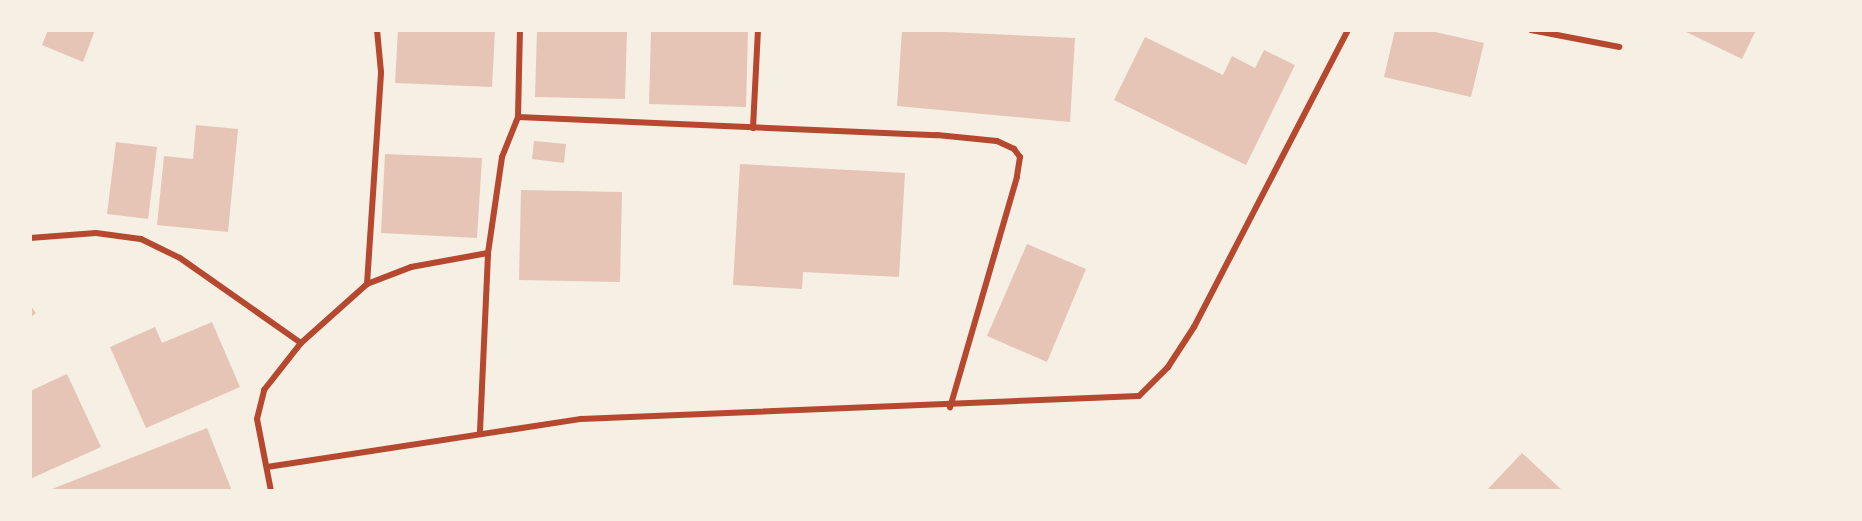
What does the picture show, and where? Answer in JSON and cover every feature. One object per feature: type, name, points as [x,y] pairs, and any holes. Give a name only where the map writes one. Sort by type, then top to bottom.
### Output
[{"type":"street","points":[[367,284],[381,72],[377,30]]},
{"type":"street","points":[[480,431],[488,253],[502,157],[518,117],[520,30]]},
{"type":"street","points":[[753,128],[758,30]]},
{"type":"street","points":[[267,467],[480,431],[581,418],[950,407],[1139,396],[1168,367],[1194,327],[1348,30]]},
{"type":"street","points":[[1531,30],[1619,47]]},
{"type":"street","points":[[518,117],[997,141],[1020,157],[950,407]]},
{"type":"street","points":[[30,238],[96,233],[141,238],[180,258],[301,343]]},
{"type":"street","points":[[271,491],[257,418],[264,390],[301,343],[367,284],[411,267],[488,253]]},
{"type":"building","points":[[48,30],[95,30],[83,62],[42,45]]},
{"type":"building","points":[[398,30],[495,30],[492,87],[395,83]]},
{"type":"building","points":[[537,30],[627,30],[625,99],[535,97]]},
{"type":"building","points":[[651,30],[748,30],[746,107],[649,104]]},
{"type":"building","points":[[902,30],[1075,38],[1070,122],[897,106]]},
{"type":"building","points":[[1395,30],[1426,30],[1484,43],[1471,97],[1384,77]]},
{"type":"building","points":[[1682,30],[1756,30],[1742,59]]},
{"type":"building","points":[[1145,37],[1223,75],[1232,56],[1255,68],[1264,50],[1295,65],[1246,165],[1114,100]]},
{"type":"building","points":[[196,125],[238,129],[228,232],[157,225],[164,156],[193,159]]},
{"type":"building","points":[[534,141],[566,144],[564,163],[532,159]]},
{"type":"building","points":[[116,142],[157,147],[148,219],[107,214]]},
{"type":"building","points":[[385,154],[482,158],[477,238],[381,233]]},
{"type":"building","points":[[740,164],[905,173],[899,277],[803,272],[802,289],[733,285]]},
{"type":"building","points":[[521,190],[622,192],[620,282],[519,280]]},
{"type":"building","points":[[1027,244],[1086,269],[1047,362],[987,336]]},
{"type":"building","points":[[30,305],[36,313],[30,318]]},
{"type":"building","points":[[212,322],[240,387],[146,428],[110,347],[155,327],[162,343]]},
{"type":"building","points":[[67,374],[101,447],[30,479],[30,391]]},
{"type":"building","points":[[207,428],[232,491],[47,491]]},
{"type":"building","points":[[1522,453],[1563,491],[1486,491]]}]
